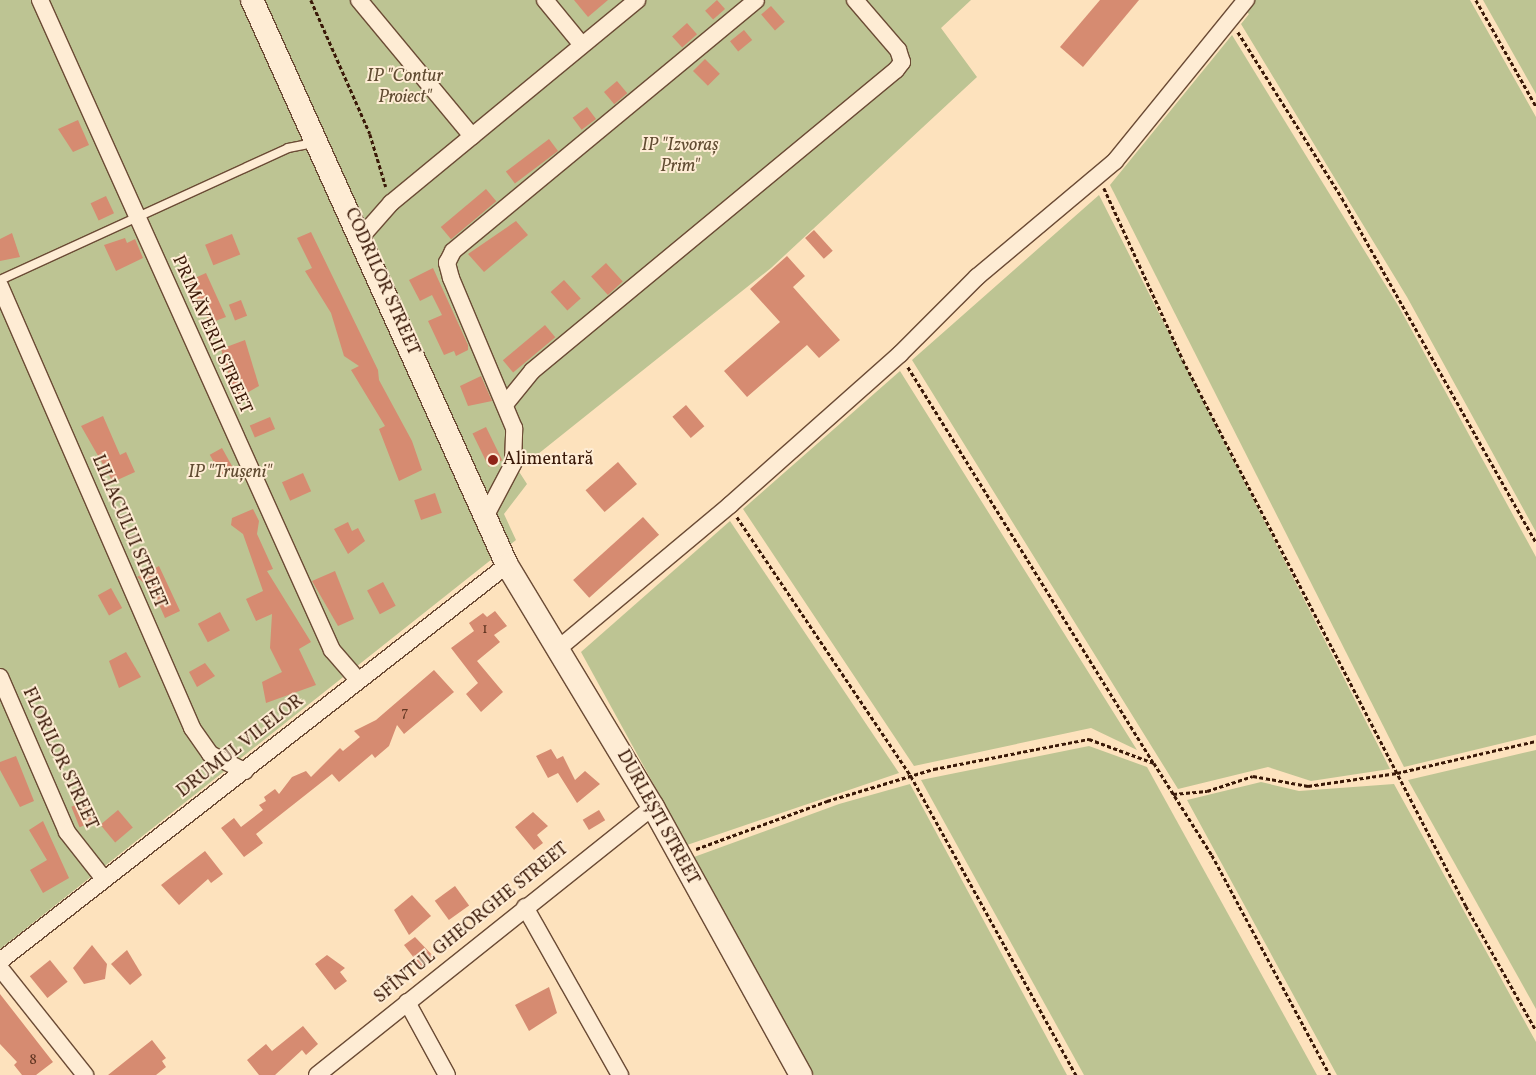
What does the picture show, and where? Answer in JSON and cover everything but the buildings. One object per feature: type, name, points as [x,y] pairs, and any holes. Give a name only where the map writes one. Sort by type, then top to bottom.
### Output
[{"type":"street","name":"PRIMĂVERII STREET","points":[[40,0],[137,221],[332,650],[357,679]]},
{"type":"street","name":"CODRILOR STREET","points":[[252,0],[362,236],[507,565]]},
{"type":"street","points":[[359,0],[472,136]]},
{"type":"street","points":[[545,0],[582,45]]},
{"type":"street","points":[[362,236],[391,203],[637,0]]},
{"type":"street","points":[[485,517],[512,464],[514,428],[507,402],[446,263],[453,251],[756,0]]},
{"type":"street","points":[[507,402],[532,371],[896,70],[902,62],[898,50],[855,0]]},
{"type":"street","points":[[559,648],[730,505],[900,354],[977,277],[1098,175],[1246,0]]},
{"type":"street","name":"LILIACULUI STREET","points":[[0,286],[192,728],[210,754],[245,771]]},
{"type":"street","name":"DRUMUL VILELOR","points":[[0,962],[104,879],[245,771],[357,679],[507,565]]},
{"type":"street","name":"DURLEȘTI STREET","points":[[507,565],[653,806],[678,855],[801,1075]]},
{"type":"street","name":"FLORILOR STREET","points":[[0,678],[67,832],[104,879]]},
{"type":"street","name":"SFÎNTUL GHEORGHE STREET","points":[[317,1075],[653,806]]},
{"type":"street","points":[[525,907],[620,1075]]},
{"type":"street","points":[[0,968],[85,1075]]},
{"type":"street","points":[[407,1002],[447,1075]]},
{"type":"lane","points":[[0,280],[137,221],[288,148],[317,143]]},
{"type":"path","points":[[311,0],[370,134],[391,203]]},
{"type":"path","points":[[1476,0],[1536,106]]},
{"type":"path","points":[[1230,21],[1342,198],[1536,542]]},
{"type":"path","points":[[1098,175],[1183,360],[1397,772],[1536,1030]]},
{"type":"path","points":[[900,354],[1212,855],[1330,1075]]},
{"type":"path","points":[[730,505],[912,776],[1076,1075]]},
{"type":"path","points":[[678,855],[827,801],[912,776],[1089,740],[1154,763]]},
{"type":"path","points":[[1173,794],[1207,791],[1253,776],[1308,786],[1397,772],[1536,741]]},
{"type":"green space","name":"IP \"Trușeni\"","points":[[0,0],[971,0],[941,28],[977,77],[771,268],[518,470],[527,484],[504,514],[516,540],[0,949]]},
{"type":"green space","points":[[1235,0],[1470,0],[1536,117],[1536,532],[1407,297],[1241,24],[1249,14]]},
{"type":"green space","points":[[1483,0],[1536,0],[1536,94]]},
{"type":"green space","points":[[1232,35],[1399,307],[1536,557],[1536,735],[1404,767],[1110,185]]},
{"type":"green space","points":[[1099,195],[1390,769],[1311,781],[1268,767],[1178,789],[912,360]]},
{"type":"green space","points":[[900,371],[1137,750],[1091,728],[914,766],[743,509]]},
{"type":"green space","points":[[730,521],[899,773],[687,845],[581,652]]},
{"type":"green space","points":[[1089,746],[1147,767],[1317,1075],[1084,1075],[921,780]]},
{"type":"green space","points":[[1536,750],[1536,1009],[1408,780]]},
{"type":"green space","points":[[1261,782],[1299,791],[1394,784],[1536,1042],[1536,1075],[1337,1075],[1187,800]]},
{"type":"green space","points":[[910,784],[1067,1075],[814,1075],[694,857],[839,804]]},
{"type":"place","name":"Alimentară","points":[[493,460]]},
{"type":"park label","name":"IP \"Contur Proiect\"","points":[[405,88]]},
{"type":"park label","name":"IP \"Izvoraș Prim\"","points":[[680,157]]}]
